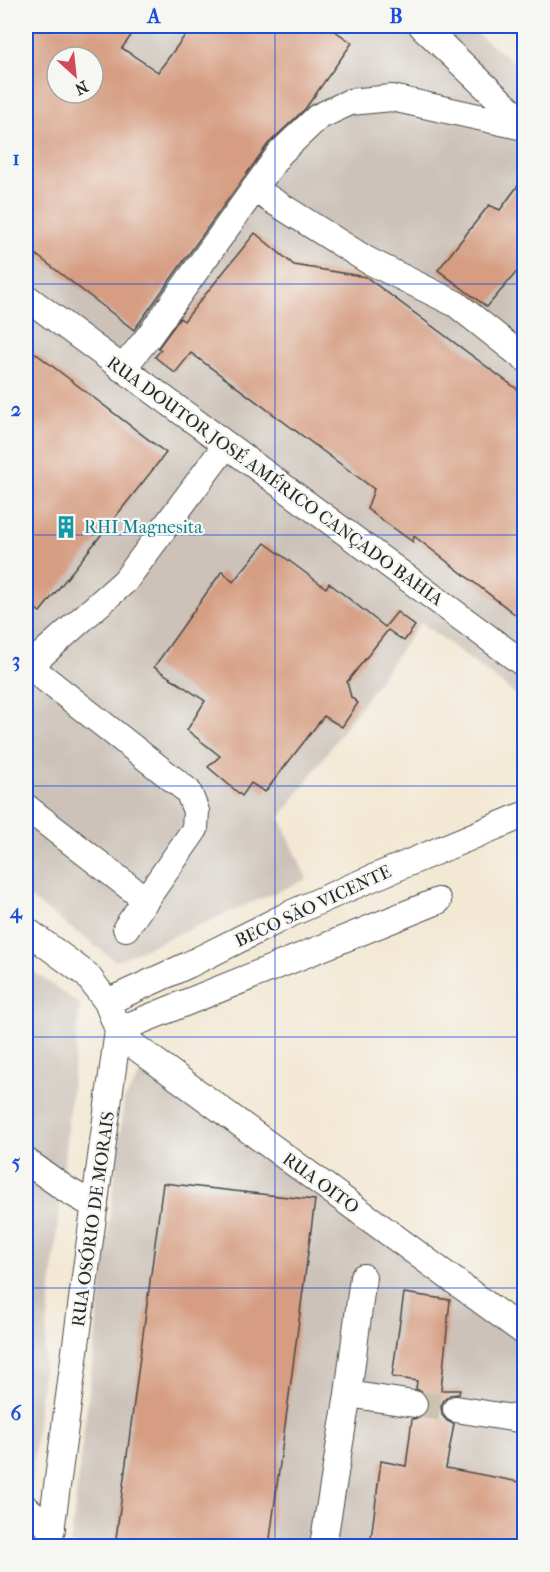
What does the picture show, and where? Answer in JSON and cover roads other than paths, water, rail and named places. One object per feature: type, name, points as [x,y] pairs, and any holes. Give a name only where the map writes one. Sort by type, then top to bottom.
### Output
[{"type":"street","points":[[422,26],[525,125]]},
{"type":"street","points":[[122,369],[149,336],[280,153],[318,117],[350,102],[392,98],[525,125]]},
{"type":"street","points":[[254,189],[367,260],[456,304],[525,358]]},
{"type":"street","name":"RUA DOUTOR JOSÉ AMÉRICO CANÇADO BAHIA","points":[[26,297],[525,664]]},
{"type":"street","points":[[126,928],[195,829],[196,811],[188,791],[27,665],[125,581],[226,445]]},
{"type":"street","points":[[26,807],[146,900]]},
{"type":"street","name":"BECO SÃO VICENTE","points":[[106,1002],[310,905],[521,816]]},
{"type":"street","points":[[26,930],[87,975],[106,1002],[118,1032],[438,901]]},
{"type":"street","name":"RUA OSÓRIO DE MORAIS","points":[[51,1538],[118,1032]]},
{"type":"street","name":"RUA OITO","points":[[118,1032],[525,1332]]},
{"type":"street","points":[[26,1161],[67,1190],[95,1206]]},
{"type":"street","points":[[323,1546],[348,1394],[363,1277]]},
{"type":"street","points":[[348,1394],[414,1404]]},
{"type":"street","points":[[456,1409],[525,1419]]},
{"type":"street","points":[[26,1508],[51,1538]]},
{"type":"tunnel","points":[[414,1404],[456,1409]]},
{"type":"place","name":"RHI Magnesita","points":[[66,527]]}]
